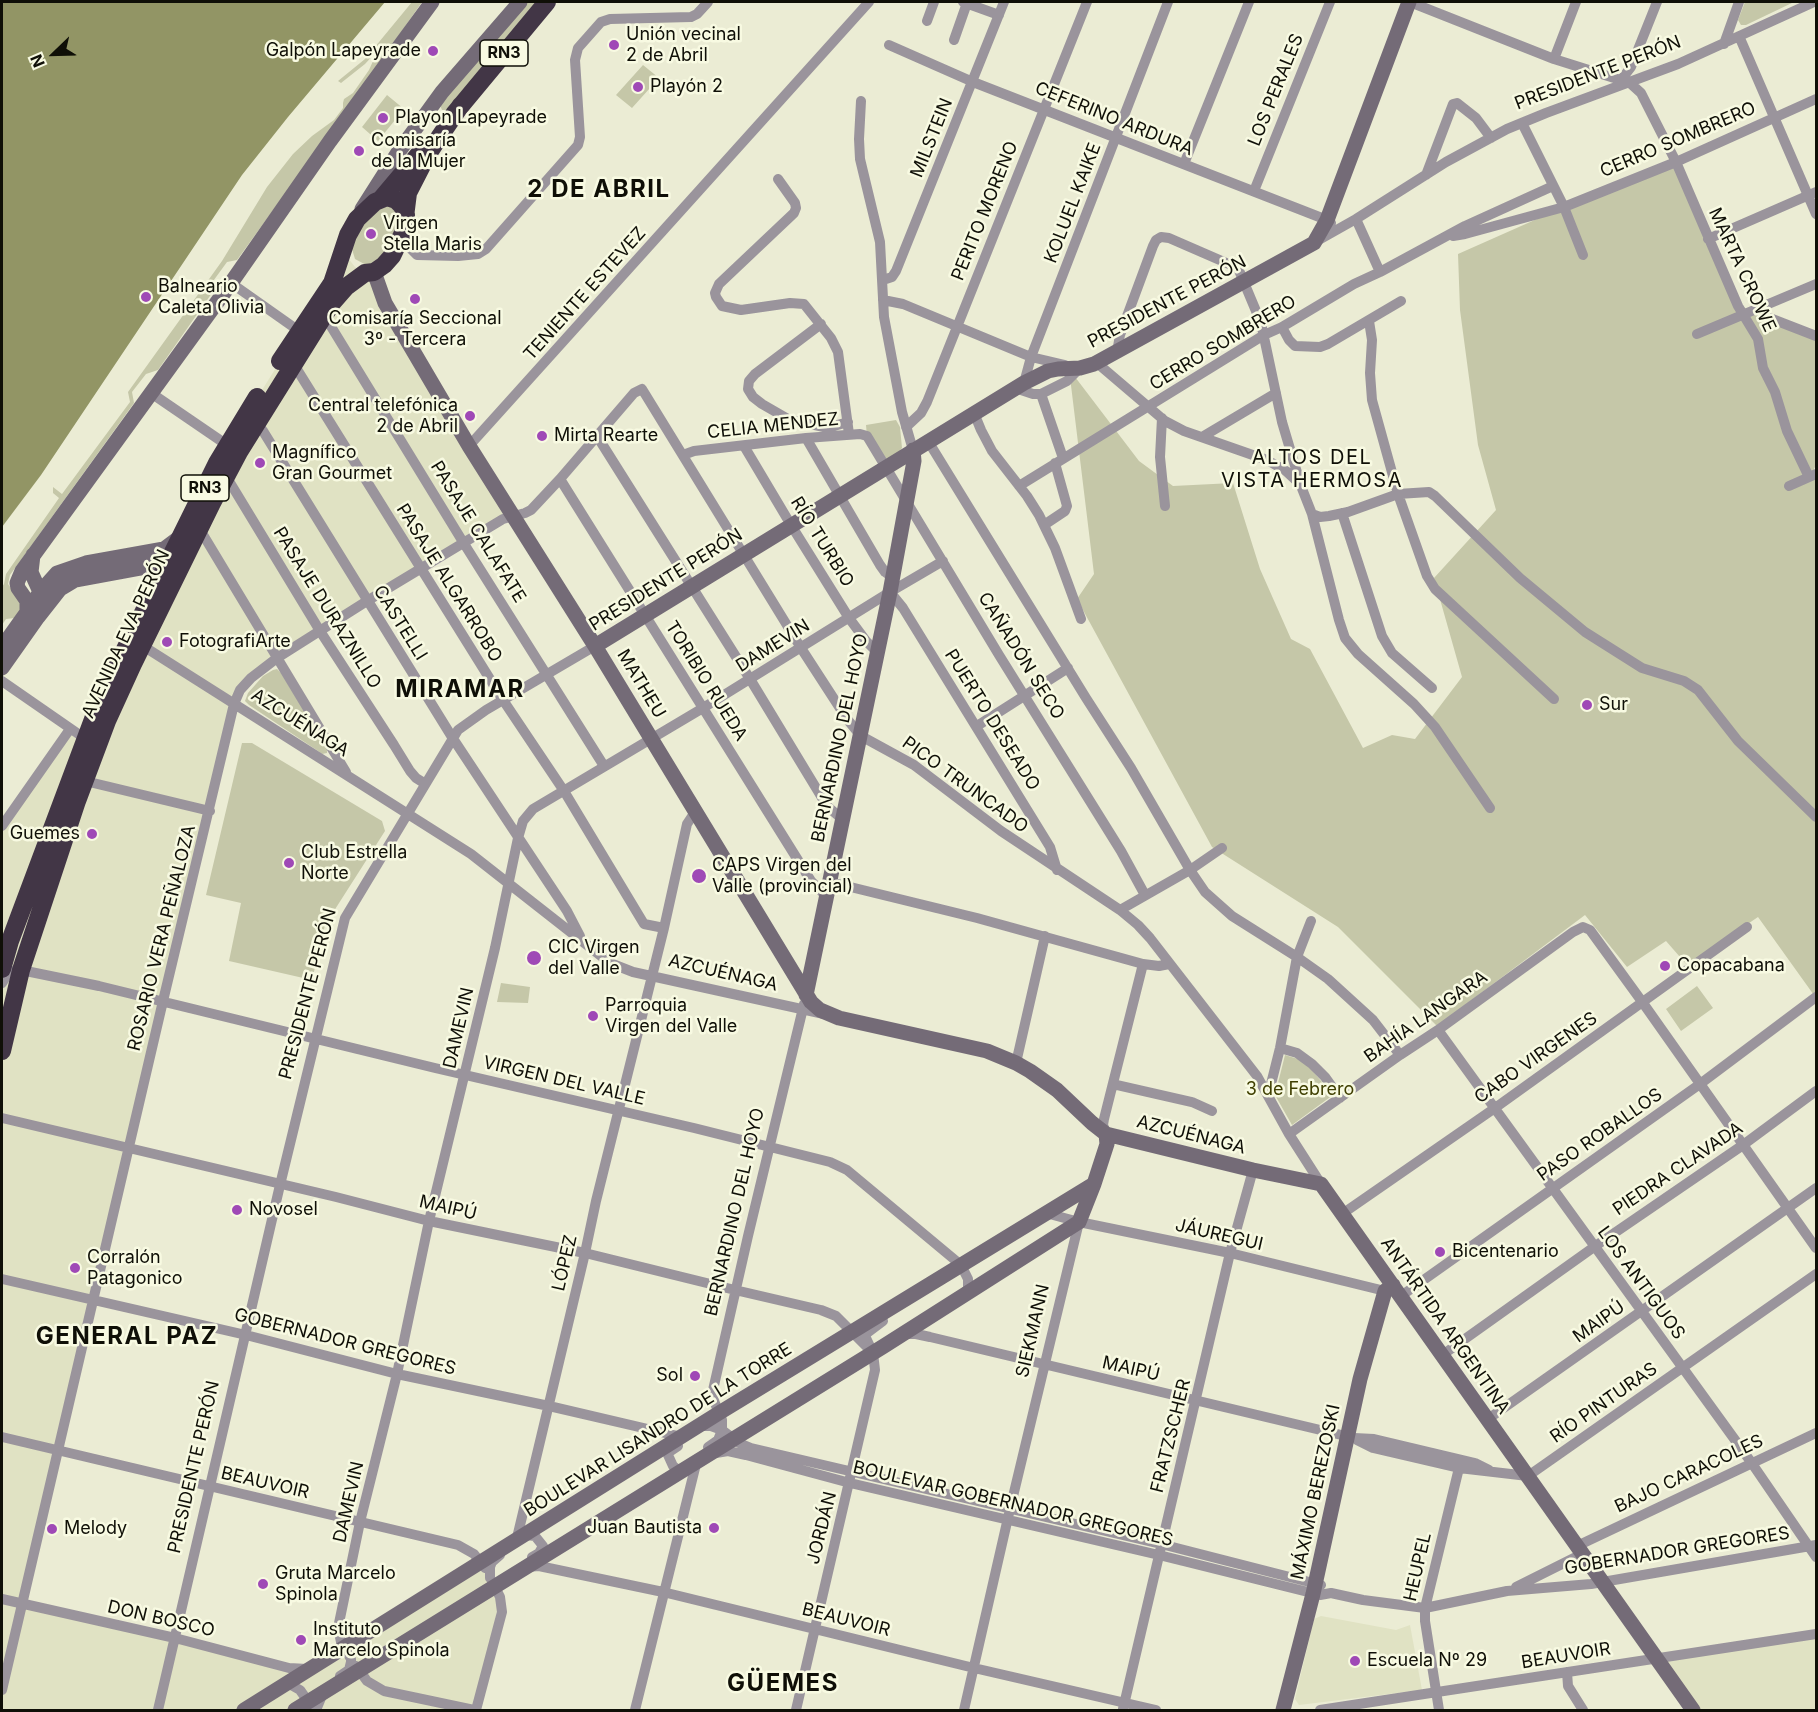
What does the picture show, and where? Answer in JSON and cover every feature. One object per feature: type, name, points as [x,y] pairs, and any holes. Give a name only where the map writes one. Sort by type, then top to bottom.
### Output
[{"type":"highway","name":"AVENIDA EVA PERÓN","points":[[2,1051],[21,970],[85,781],[84,738],[111,712],[165,600],[192,533],[233,449],[299,331],[332,282],[348,235],[357,219],[368,207],[381,199],[547,2]]},
{"type":"highway","name":"AVENIDA EVA PERÓN","points":[[252,418],[293,363],[338,295],[384,265],[392,256],[404,224],[408,193],[428,154],[461,105]]},
{"type":"highway","points":[[381,199],[392,197],[402,206],[404,224]]},
{"type":"highway","points":[[344,248],[355,267],[370,272]]},
{"type":"highway","name":"AVENIDA EVA PERÓN","points":[[2,969],[6,937],[101,698],[170,556],[192,533],[226,476],[233,449]]},
{"type":"highway","points":[[165,600],[164,588],[176,565],[170,556]]},
{"type":"street","points":[[32,614],[18,588],[17,583],[21,571],[432,2]]},
{"type":"street","points":[[357,219],[397,154],[442,92],[520,2]]},
{"type":"street","points":[[404,224],[407,245],[417,255],[458,256],[478,254],[486,249],[578,145],[580,137],[575,60],[578,48],[601,22],[691,17],[708,2]]},
{"type":"street","name":"TENIENTE ESTEVEZ","points":[[469,446],[869,2]]},
{"type":"street","points":[[927,21],[934,2]]},
{"type":"street","points":[[954,40],[965,2],[999,15]]},
{"type":"street","name":"MILSTEIN","points":[[883,280],[892,277],[896,271],[1004,2]]},
{"type":"street","name":"PERITO MORENO","points":[[906,427],[921,413],[927,402],[1087,2]]},
{"type":"street","name":"KOLUEL KAIKE","points":[[1019,386],[1168,2]]},
{"type":"street","points":[[1184,164],[1249,2]]},
{"type":"street","name":"LOS PERALES","points":[[1254,191],[1330,2]]},
{"type":"street","points":[[1333,224],[1409,2],[1478,27],[1554,59],[1626,81],[1657,2]]},
{"type":"street","points":[[1554,59],[1576,2]]},
{"type":"street","points":[[1724,44],[1739,2]]},
{"type":"street","name":"PRESIDENTE PERÓN","points":[[158,1710],[280,1185],[345,918],[452,737],[464,724],[693,587],[1019,386],[1048,371],[1080,368],[1097,363],[1314,243],[1333,224],[1356,219],[1426,175],[1522,123],[1626,81],[1678,64],[1813,2]]},
{"type":"street","points":[[1739,36],[1812,194],[1816,214]]},
{"type":"street","name":"CEFERINO ARDURA","points":[[889,45],[973,82],[1045,108],[1333,224]]},
{"type":"street","name":"MARTA CROWE","points":[[1626,81],[1641,93],[1676,162],[1738,306],[1758,339],[1760,360],[1775,392],[1787,431],[1813,475]]},
{"type":"street","name":"CERRO SOMBRERO","points":[[1448,236],[1465,234],[1564,207],[1676,162],[1816,99]]},
{"type":"street","name":"BERNARDINO DEL HOYO","points":[[728,1434],[714,1401],[713,1390],[829,890],[914,461],[884,317],[880,242],[860,159],[861,101]]},
{"type":"street","points":[[1426,175],[1454,104],[1457,103],[1476,118],[1491,138]]},
{"type":"street","points":[[1522,123],[1564,207],[1583,255]]},
{"type":"street","points":[[778,179],[795,203],[794,213],[719,284],[715,293],[716,297],[722,306],[741,310],[796,302],[804,304],[831,338],[838,352],[849,434]]},
{"type":"street","name":"CERRO SOMBRERO","points":[[1019,486],[1264,335],[1282,327],[1354,284],[1465,226],[1553,186]]},
{"type":"street","points":[[1708,239],[1812,194]]},
{"type":"street","points":[[1356,219],[1380,272]]},
{"type":"street","points":[[1117,352],[1120,335],[1156,240],[1168,237],[1238,268],[1264,335],[1281,422],[1312,514],[1345,638],[1358,654],[1414,704],[1435,727],[1490,808]]},
{"type":"street","name":"MATHEU","points":[[370,272],[385,303],[469,446],[595,646],[695,812],[804,1003],[830,1015]]},
{"type":"street","points":[[231,283],[299,331]]},
{"type":"street","points":[[1697,334],[1816,284]]},
{"type":"street","points":[[883,300],[903,304],[1031,357],[1080,368]]},
{"type":"street","points":[[1282,327],[1295,346],[1320,347],[1328,345],[1401,301]]},
{"type":"street","points":[[1758,309],[1767,317],[1816,336]]},
{"type":"street","name":"PASAJE CALAFATE","points":[[324,315],[604,766]]},
{"type":"street","points":[[1369,321],[1372,340],[1370,373],[1372,400],[1398,494],[1427,576],[1436,589],[1554,699]]},
{"type":"street","points":[[821,324],[755,374],[749,381],[748,389],[753,397],[762,404],[788,419],[827,428],[848,422]]},
{"type":"street","name":"PASAJE ALGARROBO","points":[[293,363],[503,700],[564,791],[644,924],[664,928]]},
{"type":"street","points":[[1097,363],[1162,418],[1184,431],[1267,460],[1286,471],[1301,486]]},
{"type":"street","points":[[1019,386],[1033,394],[1041,394],[1066,381],[1080,368]]},
{"type":"street","name":"ROSARIO VERA PEÑALOZA","points":[[2,1690],[162,1001],[234,704],[240,690],[277,658],[420,568],[512,515],[531,510],[633,393],[642,389]]},
{"type":"street","name":"PICO TRUNCADO","points":[[642,389],[801,648],[847,719],[861,736],[914,765],[1001,831],[1120,910],[1150,938],[1169,964]]},
{"type":"street","points":[[151,393],[233,449]]},
{"type":"street","points":[[1202,437],[1276,393]]},
{"type":"street","points":[[1041,394],[1059,460],[1067,506],[1065,511],[1044,525]]},
{"type":"street","points":[[975,413],[992,451],[1039,515],[1055,548],[1081,619]]},
{"type":"street","name":"CASTELLI","points":[[252,418],[452,737],[567,911],[583,942]]},
{"type":"street","points":[[1162,418],[1160,457],[1165,506]]},
{"type":"street","name":"CELIA MENDEZ","points":[[683,454],[806,438],[849,434],[867,436]]},
{"type":"street","points":[[597,436],[693,587],[827,806],[843,819]]},
{"type":"street","name":"CAÑADÓN SECO","points":[[867,436],[1121,851],[1145,895]]},
{"type":"street","name":"PUERTO DESEADO","points":[[806,438],[885,572],[903,608],[1050,847],[1058,870]]},
{"type":"street","points":[[928,441],[1131,768],[1205,892],[1233,916],[1328,979],[1373,1020],[1400,1055]]},
{"type":"street","name":"RÍO TURBIO","points":[[744,446],[849,618],[877,652]]},
{"type":"street","points":[[1789,486],[1813,475]]},
{"type":"street","name":"PASAJE DURAZNILLO","points":[[226,476],[320,631],[410,771],[424,783]]},
{"type":"street","name":"TORIBIO RUEDA","points":[[560,479],[811,881],[829,890]]},
{"type":"street","points":[[1312,514],[1320,517],[1342,513],[1398,494],[1425,491],[1435,496],[1520,578],[1585,632],[1642,668],[1690,684],[1698,690],[1738,741],[1816,818]]},
{"type":"street","points":[[1342,513],[1382,636],[1392,653],[1432,688]]},
{"type":"street","points":[[192,533],[277,658],[349,776]]},
{"type":"street","points":[[33,555],[38,567],[47,573],[57,573],[86,563],[170,556]]},
{"type":"street","points":[[2,668],[32,614],[41,607],[40,592],[31,572],[33,555]]},
{"type":"street","points":[[2,647],[32,614],[60,589],[75,580],[170,556]]},
{"type":"street","name":"DAMEVIN","points":[[350,1658],[338,1634],[338,1628],[360,1522],[397,1374],[429,1221],[523,821],[533,809],[849,618],[891,584],[943,561]]},
{"type":"street","points":[[40,592],[57,573]]},
{"type":"street","name":"AZCUÉNAGA","points":[[143,646],[471,854],[610,963],[621,969],[804,1003]]},
{"type":"street","points":[[977,726],[1068,668]]},
{"type":"street","points":[[2,681],[84,738],[2,826]]},
{"type":"street","points":[[85,781],[210,810]]},
{"type":"street","name":"LÓPEZ","points":[[521,1538],[549,1406],[618,1110],[664,928],[687,824],[695,812]]},
{"type":"street","points":[[1120,910],[1190,870],[1222,848]]},
{"type":"street","points":[[829,890],[1045,936],[1143,964],[1159,966],[1169,964]]},
{"type":"street","points":[[1268,1096],[1280,1048],[1297,957],[1311,921]]},
{"type":"street","name":"BAHÍA LANGARA","points":[[1288,1134],[1583,927],[1590,930],[1643,1003]]},
{"type":"street","name":"CABO VIRGENES","points":[[1342,1214],[1748,927]]},
{"type":"street","points":[[1016,1063],[1045,936]]},
{"type":"street","points":[[2,983],[9,972],[21,970],[6,937]]},
{"type":"street","name":"SIEKMANN","points":[[964,1710],[1079,1222],[1107,1144],[1104,1119],[1143,964]]},
{"type":"street","name":"ANTÁRTIDA ARGENTINA","points":[[1169,964],[1257,1076],[1288,1134],[1393,1291],[1488,1419],[1693,1710]]},
{"type":"street","name":"VIRGEN DEL VALLE","points":[[21,970],[162,1001],[830,1162],[847,1170],[961,1265]]},
{"type":"street","name":"PASO ROBALLOS","points":[[1393,1291],[1553,1189],[1700,1084],[1816,997]]},
{"type":"street","points":[[1643,1003],[1816,1248]]},
{"type":"street","name":"AZCUÉNAGA","points":[[830,1015],[987,1051],[1016,1063],[1057,1090],[1106,1134],[1321,1184]]},
{"type":"street","name":"LOS ANTIGUOS","points":[[1438,1030],[1813,1546],[1816,1557]]},
{"type":"street","points":[[1280,1048],[1297,1053],[1312,1064],[1340,1098]]},
{"type":"street","points":[[1113,1083],[1192,1102],[1212,1111]]},
{"type":"street","name":"PIEDRA CLAVADA","points":[[1441,1356],[1743,1145],[1816,1091]]},
{"type":"street","name":"MAIPÚ","points":[[2,1118],[429,1221],[585,1253],[828,1311],[836,1316],[873,1353]]},
{"type":"street","name":"FRATZSCHER","points":[[1124,1707],[1230,1253],[1253,1170]]},
{"type":"street","name":"BOULEVAR LISANDRO DE LA TORRE","points":[[295,1710],[313,1707],[329,1689],[350,1658],[482,1562],[719,1413],[1094,1184]]},
{"type":"street","name":"MAIPÚ","points":[[1488,1419],[1816,1188]]},
{"type":"street","points":[[1014,1263],[1028,1247],[1052,1230],[1052,1219],[1046,1213]]},
{"type":"street","name":"JÁUREGUI","points":[[1046,1213],[1393,1291]]},
{"type":"street","name":"BOULEVAR LISANDRO DE LA TORRE","points":[[244,1710],[331,1657],[350,1658],[527,1567],[695,1463],[728,1434],[873,1353],[1079,1222]]},
{"type":"street","points":[[961,1265],[968,1280],[965,1293]]},
{"type":"street","name":"RÍO PINTURAS","points":[[1528,1476],[1816,1274]]},
{"type":"street","name":"GOBERNADOR GREGORES","points":[[2,1278],[246,1335],[397,1374],[682,1437]]},
{"type":"street","name":"MÁXIMO BEREZOSKI","points":[[1283,1710],[1351,1437],[1360,1379],[1393,1291]]},
{"type":"street","name":"JORDÁN","points":[[796,1710],[875,1370],[873,1353],[866,1336],[890,1317],[897,1305]]},
{"type":"street","name":"MAIPÚ","points":[[901,1334],[923,1336],[1351,1437],[1374,1439],[1475,1463],[1489,1470]]},
{"type":"street","points":[[695,1463],[678,1470],[673,1466],[668,1455],[669,1452],[693,1437],[700,1425]]},
{"type":"street","name":"BOULEVAR GOBERNADOR GREGORES","points":[[700,1425],[711,1426],[751,1448],[853,1471],[1009,1514]]},
{"type":"street","name":"BAJO CARACOLES","points":[[1580,1550],[1751,1462],[1816,1432]]},
{"type":"street","name":"BEAUVOIR","points":[[2,1437],[458,1545],[474,1554],[482,1562]]},
{"type":"street","name":"MAIPÚ","points":[[1351,1437],[1373,1448],[1459,1468],[1528,1476]]},
{"type":"street","name":"BOULEVAR GOBERNADOR GREGORES","points":[[695,1463],[728,1451],[850,1483],[1009,1514],[1314,1588]]},
{"type":"street","points":[[634,1710],[695,1463]]},
{"type":"street","name":"HEUPEL","points":[[1439,1710],[1425,1608],[1459,1468]]},
{"type":"street","points":[[329,1689],[357,1683],[475,1710],[502,1612],[500,1581],[490,1567],[492,1562],[512,1548],[521,1538],[536,1536],[543,1546],[542,1549],[535,1556],[515,1567],[500,1581]]},
{"type":"street","name":"GOBERNADOR GREGORES","points":[[1314,1588],[1320,1595],[1331,1593],[1363,1600],[1425,1608],[1508,1591],[1603,1582],[1813,1546]]},
{"type":"street","name":"GOBERNADOR GREGORES","points":[[1508,1591],[1580,1550]]},
{"type":"street","points":[[482,1562],[500,1581]]},
{"type":"street","name":"BEAUVOIR","points":[[527,1567],[539,1566],[663,1592],[1124,1707],[1156,1710]]},
{"type":"street","name":"DON BOSCO","points":[[2,1599],[175,1638],[289,1668],[302,1670],[313,1668]]},
{"type":"street","name":"BEAUVOIR","points":[[1320,1710],[1816,1634]]},
{"type":"street","points":[[350,1658],[367,1681],[384,1691]]},
{"type":"street","points":[[1567,1672],[1568,1686],[1583,1710]]},
{"type":"street","points":[[284,1685],[295,1686],[313,1707]]},
{"type":"shaded area","points":[[2,2],[385,2],[242,175],[41,475],[2,527]]},
{"type":"shaded area","points":[[348,258],[355,267],[365,273],[512,515],[367,601],[240,690],[22,1603],[302,1670],[482,1562],[500,1597],[476,1710],[2,1710],[2,826],[70,729],[84,739],[227,446]]},
{"type":"shaded area","points":[[1321,1616],[1396,1630],[1410,1625],[1422,1690],[1299,1705],[1295,1699],[1314,1619]]},
{"type":"shaded area","points":[[1816,1634],[1816,1710],[1693,1710],[1655,1658]]},
{"type":"green space","points":[[412,2],[422,2],[237,260],[227,262],[211,284],[212,293],[158,370],[146,374],[132,392],[134,403],[10,575],[8,584],[20,600],[21,611],[15,618],[6,619],[2,625],[2,587],[6,574],[59,498],[53,493],[53,487],[62,494],[130,402],[128,392],[222,261],[267,187],[293,154],[334,120],[343,108],[344,99],[353,93],[369,70],[378,50],[341,83],[338,81],[365,59]]},
{"type":"green space","points":[[526,2],[539,2],[448,110],[442,110],[440,105]]},
{"type":"green space","points":[[1745,2],[1794,2],[1746,25],[1741,25],[1738,20]]},
{"type":"green space","name":"Playón 2","points":[[643,65],[659,78],[632,108],[616,95]]},
{"type":"green space","name":"Playon Lapeyrade","points":[[387,95],[404,109],[378,141],[362,127]]},
{"type":"green space","points":[[1676,162],[1738,305],[1816,337],[1816,465],[1814,469],[1816,473],[1816,998],[1758,917],[1687,965],[1666,941],[1627,967],[1585,915],[1437,1026],[1338,927],[1212,847],[1077,599],[1094,574],[1069,369],[1139,461],[1173,486],[1233,483],[1260,569],[1291,639],[1310,649],[1363,748],[1392,735],[1415,739],[1462,677],[1434,578],[1496,510],[1478,445],[1460,310],[1458,254],[1591,195]]},
{"type":"green space","points":[[387,202],[401,213],[386,253],[368,266],[355,259],[351,246],[360,227]]},
{"type":"green space","points":[[896,420],[900,427],[902,448],[886,468],[867,436],[866,425]]},
{"type":"green space","points":[[277,669],[327,748],[327,753],[322,754],[245,701],[248,693],[263,676]]},
{"type":"green space","name":"Club Estrella Norte","points":[[242,743],[252,743],[382,821],[385,831],[325,925],[312,980],[229,961],[241,903],[206,895]]},
{"type":"green space","points":[[501,983],[530,987],[528,1003],[497,1002]]},
{"type":"green space","points":[[1697,986],[1713,1008],[1681,1031],[1666,1009]]},
{"type":"green space","name":"3 de Febrero","points":[[1285,1055],[1298,1059],[1310,1068],[1333,1095],[1292,1125],[1275,1095]]},
{"type":"place","name":"Unión vecinal 2 de Abril","points":[[614,45]]},
{"type":"place","name":"Galpón Lapeyrade","points":[[433,51]]},
{"type":"place","name":"Playón 2","points":[[638,87]]},
{"type":"place","name":"Playon Lapeyrade","points":[[383,118]]},
{"type":"place","name":"Comisaría de la Mujer","points":[[359,151]]},
{"type":"place","name":"Virgen Stella Maris","points":[[371,234]]},
{"type":"place","name":"Balneario Caleta Olivia","points":[[146,297]]},
{"type":"place","name":"Comisaría Seccional 3º - Tercera","points":[[415,299]]},
{"type":"place","name":"Central telefónica 2 de Abril","points":[[470,416]]},
{"type":"place","name":"Mirta Rearte","points":[[542,436]]},
{"type":"place","name":"Magnífico Gran Gourmet","points":[[260,463]]},
{"type":"place","name":"FotografiArte","points":[[167,642]]},
{"type":"place","name":"Sur","points":[[1587,705]]},
{"type":"place","name":"Guemes","points":[[92,834]]},
{"type":"place","name":"Club Estrella Norte","points":[[289,863]]},
{"type":"place","name":"CAPS Virgen del Valle (provincial)","points":[[699,876]]},
{"type":"place","name":"CIC Virgen del Valle","points":[[534,958]]},
{"type":"place","name":"Copacabana","points":[[1665,966]]},
{"type":"place","name":"Parroquia Virgen del Valle","points":[[593,1016]]},
{"type":"place","name":"Novosel","points":[[237,1210]]},
{"type":"place","name":"Bicentenario","points":[[1440,1252]]},
{"type":"place","name":"Corralón Patagonico","points":[[75,1268]]},
{"type":"place","name":"Sol","points":[[695,1376]]},
{"type":"place","name":"Juan Bautista","points":[[714,1528]]},
{"type":"place","name":"Melody","points":[[52,1529]]},
{"type":"place","name":"Gruta Marcelo Spinola","points":[[263,1584]]},
{"type":"place","name":"Instituto Marcelo Spinola","points":[[301,1640]]},
{"type":"place","name":"Escuela Nº 29","points":[[1355,1661]]},
{"type":"district","name":"2 DE ABRIL","points":[[599,190]]},
{"type":"district","name":"ALTOS DEL VISTA HERMOSA","points":[[1312,470]]},
{"type":"district","name":"MIRAMAR","points":[[460,690]]},
{"type":"district","name":"GENERAL PAZ","points":[[127,1337]]},
{"type":"district","name":"GÜEMES","points":[[783,1684]]}]
